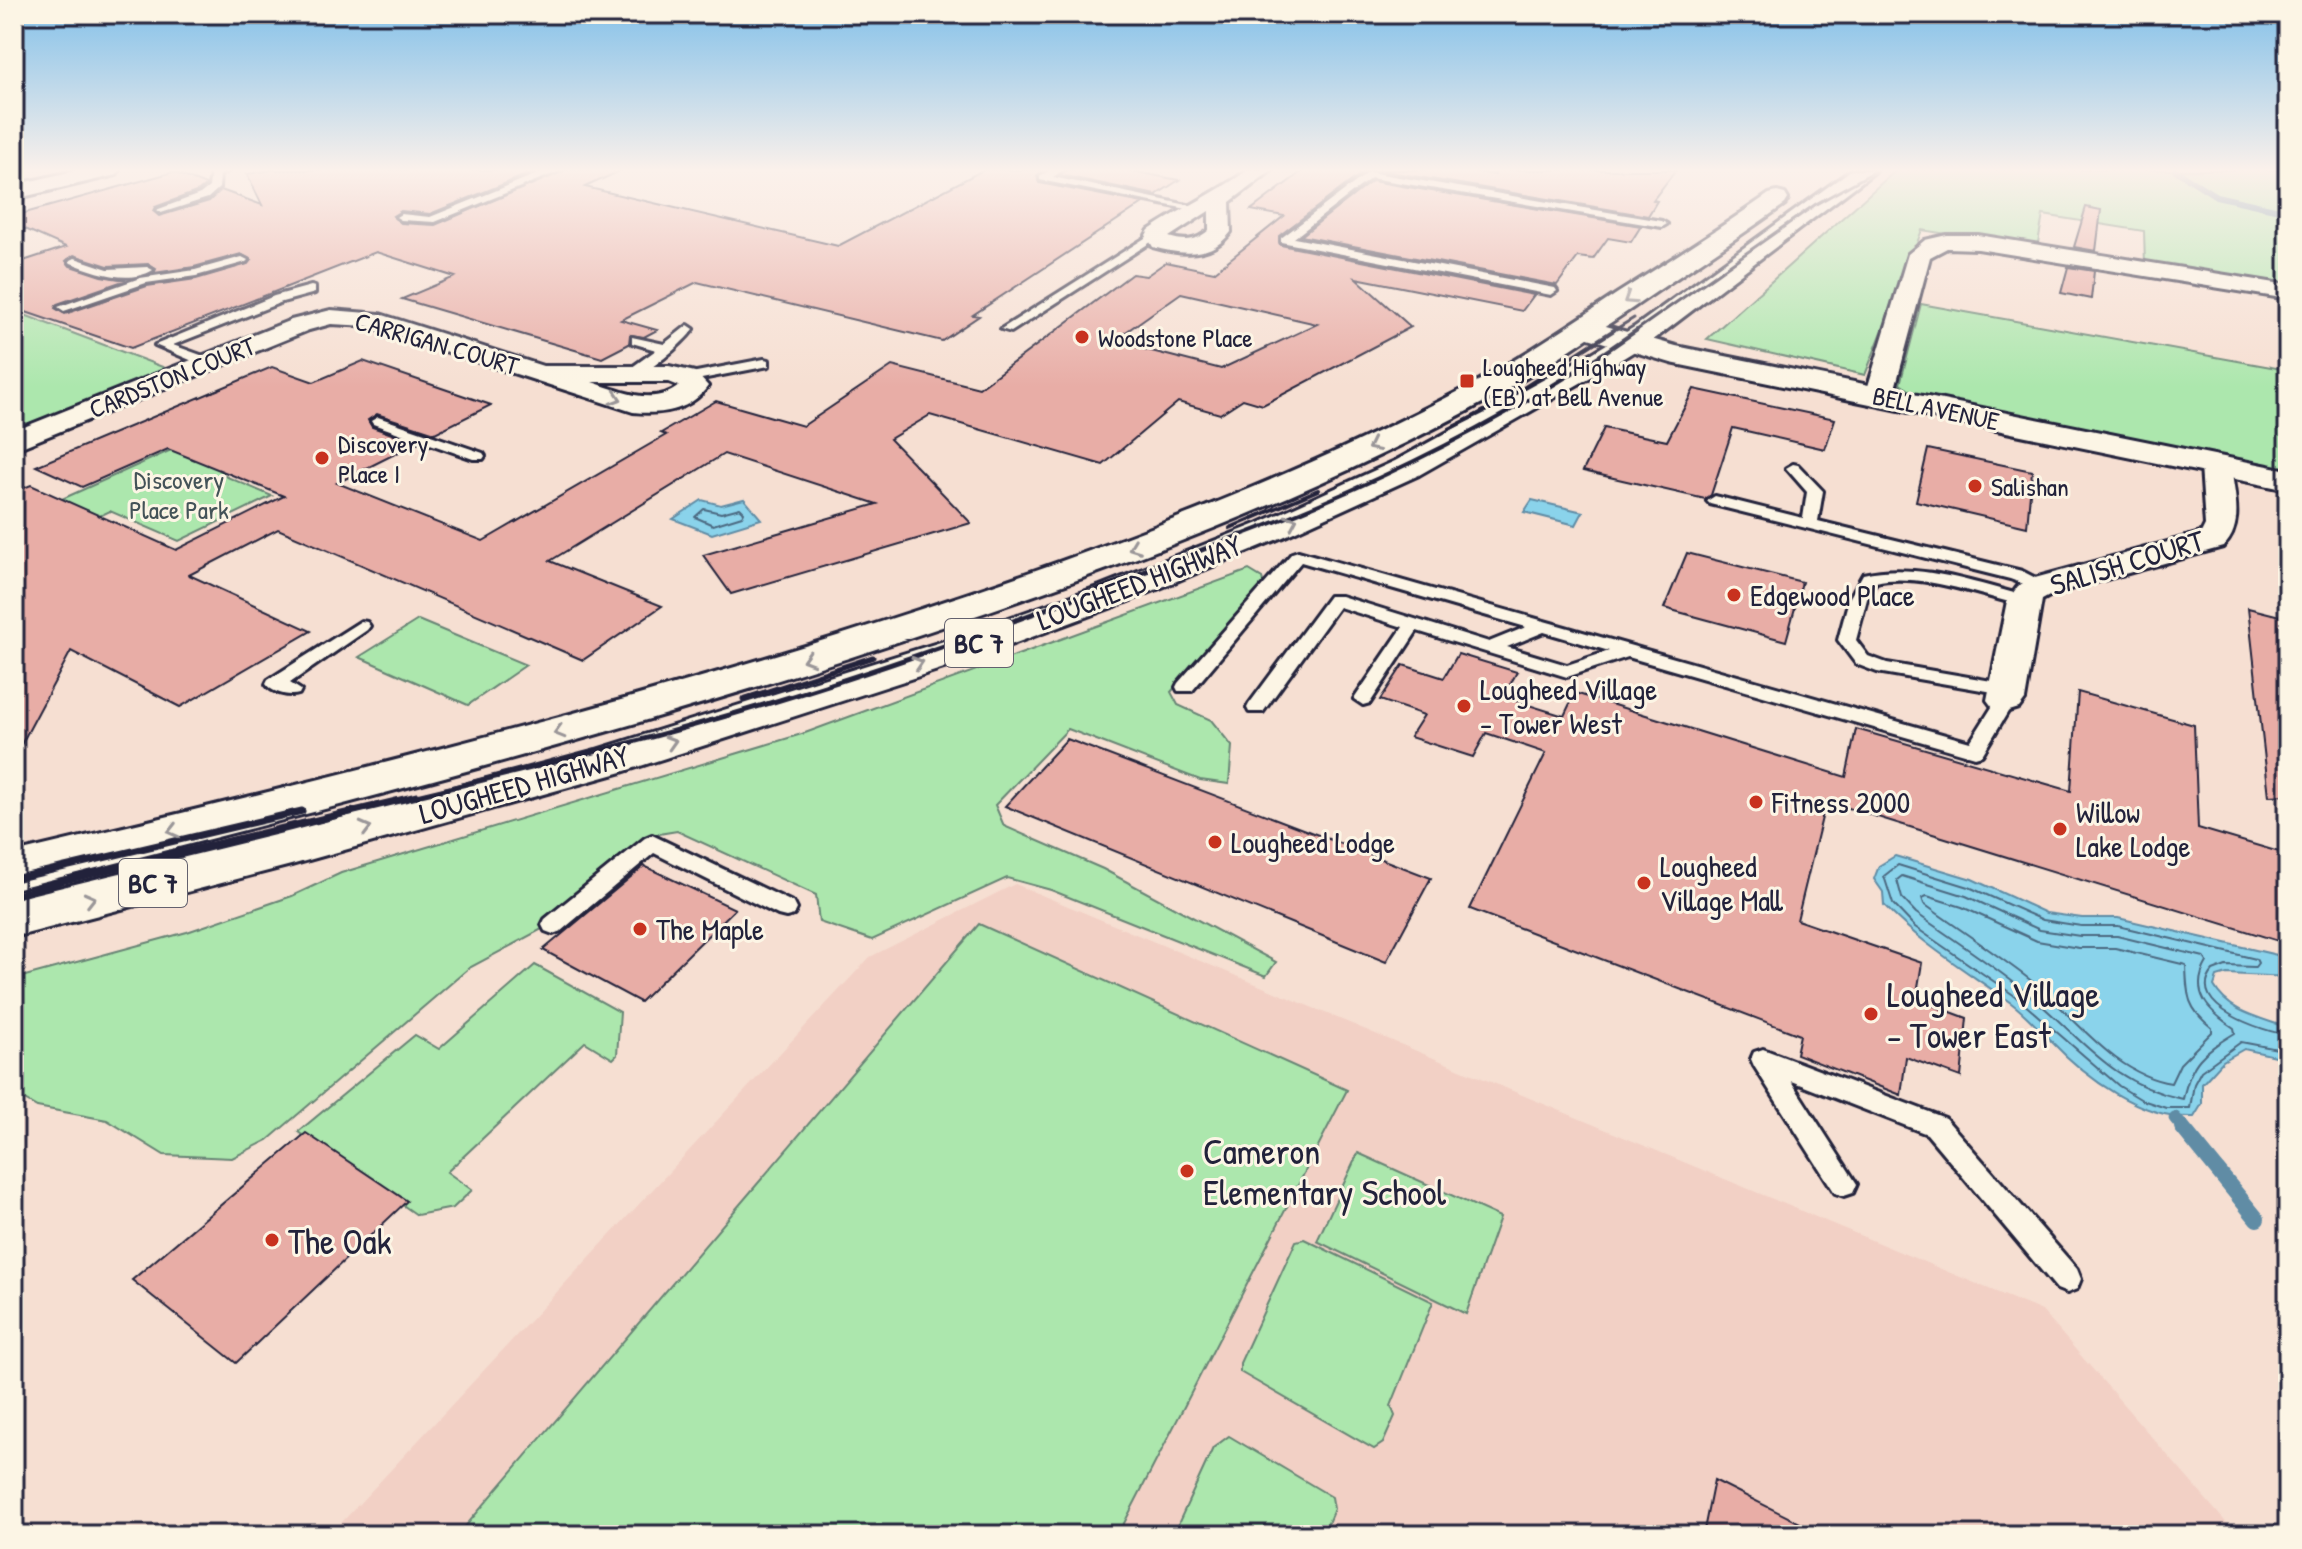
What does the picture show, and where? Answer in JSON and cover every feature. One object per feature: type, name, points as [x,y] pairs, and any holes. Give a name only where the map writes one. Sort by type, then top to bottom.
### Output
[{"type":"main road","name":"LOUGHEED HIGHWAY","points":[[14,871],[494,750],[716,688],[1002,595],[1196,523],[1341,461],[1488,388],[1713,242]]},
{"type":"main road","name":"LOUGHEED HIGHWAY","points":[[14,918],[291,848],[607,762],[961,649],[1113,594],[1343,498],[1474,433],[1646,332],[1768,242]]},
{"type":"main road","name":"BELL AVENUE","points":[[1585,328],[1671,354],[2288,480]]},
{"type":"street","points":[[1162,242],[1187,248],[1210,242]]},
{"type":"street","points":[[1879,396],[1919,254],[1929,245],[1938,242]]},
{"type":"street","points":[[1980,242],[2288,292]]},
{"type":"street","name":"CARDSTON COURT","points":[[14,441],[300,325],[331,317]]},
{"type":"street","name":"CARRIGAN COURT","points":[[331,317],[371,319],[542,374],[647,406],[670,403],[687,396],[694,386],[686,378],[669,374],[542,374]]},
{"type":"street","name":"SALISH COURT","points":[[2007,694],[2034,594],[2212,540],[2219,533],[2221,525],[2216,466]]},
{"type":"lane","points":[[1007,329],[1145,242]]},
{"type":"lane","points":[[1297,242],[1551,291]]},
{"type":"lane","points":[[64,307],[144,280],[196,273],[242,260],[123,273],[107,273],[75,261]]},
{"type":"lane","points":[[207,362],[161,345],[278,299],[311,290]]},
{"type":"lane","points":[[633,373],[688,329]]},
{"type":"lane","points":[[637,340],[666,349]]},
{"type":"lane","points":[[686,378],[764,363]]},
{"type":"lane","points":[[378,421],[478,456]]},
{"type":"lane","points":[[1793,468],[1815,491],[1810,524]]},
{"type":"lane","points":[[1715,501],[2016,575],[2034,594]]},
{"type":"lane","points":[[1185,687],[1298,556],[1975,750],[2007,694],[1883,668],[1862,660],[1847,640],[1858,599],[1869,578],[1879,573],[2034,594]]},
{"type":"lane","points":[[1256,708],[1335,600],[1567,671],[1627,651]]},
{"type":"lane","points":[[1363,699],[1413,624]]},
{"type":"lane","points":[[292,690],[275,684],[361,626]]},
{"type":"lane","points":[[1490,648],[1542,627]]},
{"type":"lane","points":[[553,925],[652,843],[786,909]]},
{"type":"lane","points":[[1844,1184],[1763,1059],[1936,1126],[2067,1279]]},
{"type":"shaded area","name":"Cameron Elementary School","points":[[1015,884],[2042,1311],[2237,1535],[330,1535],[870,957]]},
{"type":"green space","points":[[1815,242],[1917,242],[1865,375],[1707,339]]},
{"type":"green space","points":[[2000,242],[2038,242],[2037,248]]},
{"type":"green space","points":[[2144,242],[2288,242],[2288,283],[2145,265]]},
{"type":"green space","points":[[1921,304],[2288,370],[2288,471],[1914,393],[1900,384]]},
{"type":"green space","points":[[14,311],[168,369],[14,431]]},
{"type":"green space","name":"Discovery Place Park","points":[[316,385],[369,403],[220,474],[272,496],[179,541],[110,511],[57,536],[62,499]]},
{"type":"green space","points":[[1249,570],[1262,578],[1264,585],[1171,692],[1178,705],[1211,720],[1232,746],[1229,784],[1200,780],[1068,729],[995,805],[1004,826],[1103,869],[1276,962],[1266,976],[1051,890],[1007,878],[872,940],[819,922],[816,895],[677,831],[659,834],[544,928],[469,968],[268,1140],[232,1158],[164,1155],[107,1120],[37,1107],[14,1094],[14,979],[187,932],[292,896],[341,873],[805,733]]},
{"type":"green space","points":[[418,620],[526,665],[468,705],[359,657]]},
{"type":"green space","points":[[979,924],[1347,1090],[1118,1535],[458,1535]]},
{"type":"green space","points":[[535,965],[620,1012],[617,1055],[613,1059],[585,1042],[447,1172],[472,1190],[453,1208],[417,1215],[298,1132],[415,1035],[439,1049]]},
{"type":"green space","points":[[1358,1153],[1500,1217],[1466,1314],[1317,1241]]},
{"type":"green space","points":[[1304,1239],[1433,1302],[1391,1406],[1395,1416],[1383,1443],[1374,1449],[1240,1372],[1240,1363],[1296,1241]]},
{"type":"green space","points":[[1229,1436],[1332,1497],[1334,1509],[1323,1535],[1173,1535],[1213,1448]]},
{"type":"water","points":[[744,499],[761,519],[712,534],[673,519],[702,500],[721,505]]},
{"type":"water","points":[[1532,500],[1583,512],[1576,525],[1524,512]]},
{"type":"water","points":[[1895,856],[1972,879],[2046,913],[2082,918],[2118,918],[2277,955],[2288,962],[2288,977],[2227,974],[2217,977],[2214,986],[2237,1009],[2288,1028],[2288,1059],[2244,1049],[2223,1061],[2202,1084],[2202,1104],[2194,1117],[2174,1116],[2135,1104],[2081,1069],[2016,1007],[1929,945],[1884,905],[1883,892],[1874,879],[1879,866]]},
{"type":"building","points":[[55,242],[822,242],[838,246],[845,242],[1083,242],[973,315],[979,316],[942,341],[697,282],[621,320],[657,330],[644,337],[630,335],[629,344],[602,358],[402,299],[455,277],[376,252],[131,348],[14,308],[14,264],[66,247]],"holes":[[[241,254],[251,260],[248,264],[196,279],[147,286],[65,314],[55,308],[57,304],[126,280],[70,266],[66,261],[74,255],[108,266],[148,264],[156,269],[154,273],[194,267]]]},
{"type":"building","points":[[1251,242],[1280,242],[1280,245],[1534,295],[1522,311],[1356,278],[1411,327],[1263,405],[1243,399],[1220,414],[1178,402],[1103,465],[930,415],[890,439],[971,523],[731,594],[703,555],[877,504],[724,454],[550,561],[662,606],[583,660],[278,529],[189,575],[311,631],[180,707],[71,651],[14,758],[14,492],[31,485],[176,550],[284,496],[168,449],[82,487],[36,466],[272,367],[314,382],[363,361],[491,405],[435,433],[377,414],[368,420],[372,427],[417,443],[337,483],[483,541],[666,435],[661,433],[716,401],[803,426],[892,366],[979,388],[1132,274],[1146,276],[1166,262],[1214,272]],"holes":[[[1181,293],[1317,324],[1221,369],[1113,341]]]},
{"type":"building","points":[[1334,242],[1605,242],[1593,259],[1578,257],[1557,285]]},
{"type":"building","points":[[2075,242],[2097,242],[2096,251],[2074,247]]},
{"type":"building","points":[[2068,267],[2094,271],[2091,299],[2061,293]]},
{"type":"building","points":[[1694,389],[1835,419],[1825,449],[1733,428],[1711,495],[1705,499],[1583,471],[1604,428],[1667,441]]},
{"type":"building","name":"Salishan","points":[[1928,449],[2032,471],[2027,527],[1916,501]]},
{"type":"building","name":"Edgewood Place","points":[[1687,553],[1802,582],[1786,641],[1664,608]]},
{"type":"building","points":[[2248,608],[2288,618],[2288,795],[2269,796]]},
{"type":"building","points":[[1458,654],[1517,672],[1503,697],[1564,716],[1575,693],[1846,777],[1856,729],[2071,791],[2078,692],[2194,725],[2198,828],[2286,854],[2288,944],[1826,801],[1797,920],[1922,963],[1916,999],[1967,1018],[1961,1077],[1906,1057],[1901,1095],[1796,1054],[1800,1035],[1470,909],[1546,753],[1486,733],[1473,757],[1410,737],[1424,715],[1380,700],[1403,665],[1444,678]]},
{"type":"building","name":"Lougheed Lodge","points":[[1067,739],[1431,878],[1386,962],[1005,806]]},
{"type":"building","name":"The Maple","points":[[644,866],[735,909],[640,1002],[543,950]]},
{"type":"building","name":"The Oak","points":[[306,1133],[407,1201],[236,1363],[132,1280]]},
{"type":"building","points":[[1714,1480],[1824,1535],[1703,1535]]},
{"type":"waterway","points":[[2175,1118],[2184,1129]]},
{"type":"waterway","points":[[2182,1127],[2257,1219]]},
{"type":"railway","points":[[1634,332],[1762,242]]},
{"type":"railway","points":[[1611,332],[1634,318]]},
{"type":"railway","points":[[1449,429],[1497,405],[1614,330]]},
{"type":"railway","points":[[1236,537],[1340,495],[1443,447],[1542,392],[1637,330]]},
{"type":"railway","points":[[1230,528],[1318,490]]},
{"type":"railway","points":[[408,798],[603,750],[796,695],[964,639],[1241,535]]},
{"type":"railway","points":[[743,699],[873,657]]},
{"type":"railway","points":[[14,896],[65,880],[417,796]]},
{"type":"railway","points":[[14,879],[302,811]]},
{"type":"place","name":"Woodstone Place","points":[[1082,337]]},
{"type":"place","name":"Lougheed Highway (EB) at Bell Avenue","points":[[1467,381]]},
{"type":"place","name":"Discovery Place I","points":[[322,458]]},
{"type":"place","name":"Salishan","points":[[1975,486]]},
{"type":"place","name":"Edgewood Place","points":[[1734,595]]},
{"type":"place","name":"Lougheed Village - Tower West","points":[[1464,706]]},
{"type":"place","name":"Fitness 2000","points":[[1756,802]]},
{"type":"place","name":"Willow Lake Lodge","points":[[2060,829]]},
{"type":"place","name":"Lougheed Lodge","points":[[1215,842]]},
{"type":"place","name":"Lougheed Village Mall","points":[[1644,883]]},
{"type":"place","name":"The Maple","points":[[640,929]]},
{"type":"place","name":"Lougheed Village - Tower East","points":[[1871,1014]]},
{"type":"place","name":"Cameron Elementary School","points":[[1187,1171]]},
{"type":"place","name":"The Oak","points":[[272,1240]]}]
